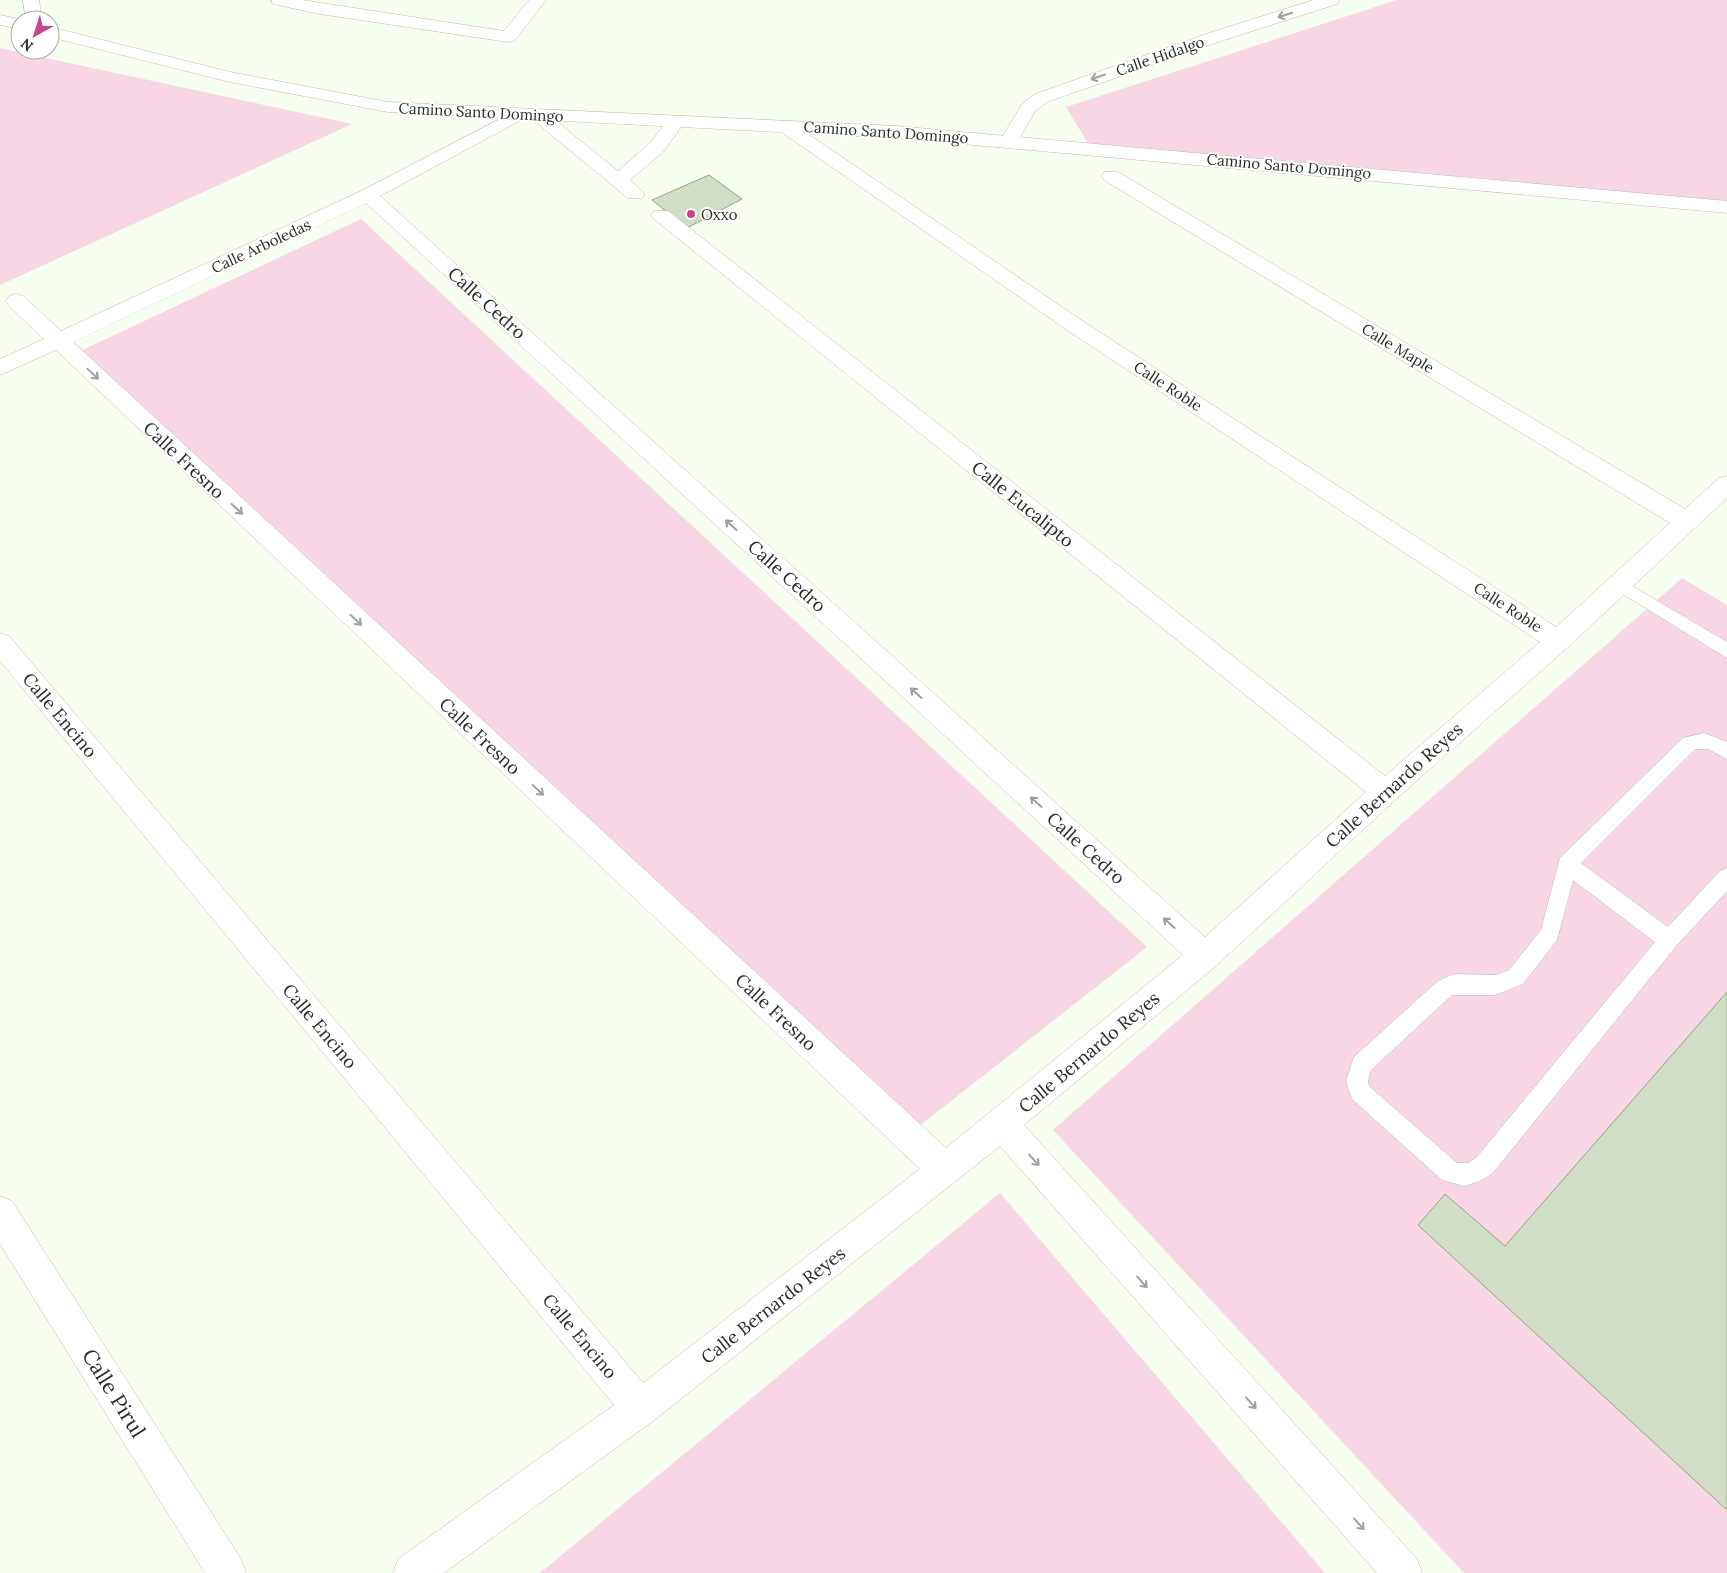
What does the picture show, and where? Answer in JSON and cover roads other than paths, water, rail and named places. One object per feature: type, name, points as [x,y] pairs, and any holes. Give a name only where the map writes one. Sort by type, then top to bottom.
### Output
[{"type":"street","points":[[279,0],[320,9],[508,37]]},
{"type":"street","points":[[500,52],[508,37],[538,0]]},
{"type":"street","name":"Calle Hidalgo","points":[[1009,141],[1028,108],[1041,98],[1215,37],[1331,0]]},
{"type":"street","name":"Camino Santo Domingo","points":[[60,35],[221,75],[388,107],[539,116],[783,124],[1009,141],[1727,207]]},
{"type":"street","name":"Calle Arboledas","points":[[0,368],[368,195],[517,115]]},
{"type":"street","points":[[539,116],[635,194]]},
{"type":"street","points":[[619,180],[657,148],[677,120]]},
{"type":"street","name":"Calle Roble","points":[[783,124],[1077,327],[1558,640]]},
{"type":"street","name":"Calle Maple","points":[[1111,176],[1686,521]]},
{"type":"street","name":"Calle Cedro","points":[[368,195],[1205,956]]},
{"type":"street","name":"Calle Eucalipto","points":[[661,216],[1385,792]]},
{"type":"street","name":"Calle Fresno","points":[[16,301],[945,1170]]},
{"type":"street","name":"Calle Bernardo Reyes","points":[[412,1573],[640,1408],[945,1170],[1205,956],[1385,792],[1558,640],[1727,484]]},
{"type":"street","name":"Calle Encino","points":[[0,643],[640,1408]]},
{"type":"street","points":[[1002,1124],[1403,1573]]},
{"type":"street","name":"Calle Pirul","points":[[0,1214],[227,1573]]},
{"type":"lane","points":[[1619,584],[1727,652]]},
{"type":"lane","points":[[1727,751],[1707,740],[1689,743],[1567,864],[1550,934],[1516,976],[1495,986],[1454,984],[1445,988],[1362,1064],[1357,1081],[1360,1092],[1370,1103],[1450,1172],[1462,1177],[1477,1172],[1484,1166],[1669,940],[1727,877]]},
{"type":"lane","points":[[1567,864],[1669,940]]},
{"type":"place","name":"Oxxo","points":[[691,214]]}]
